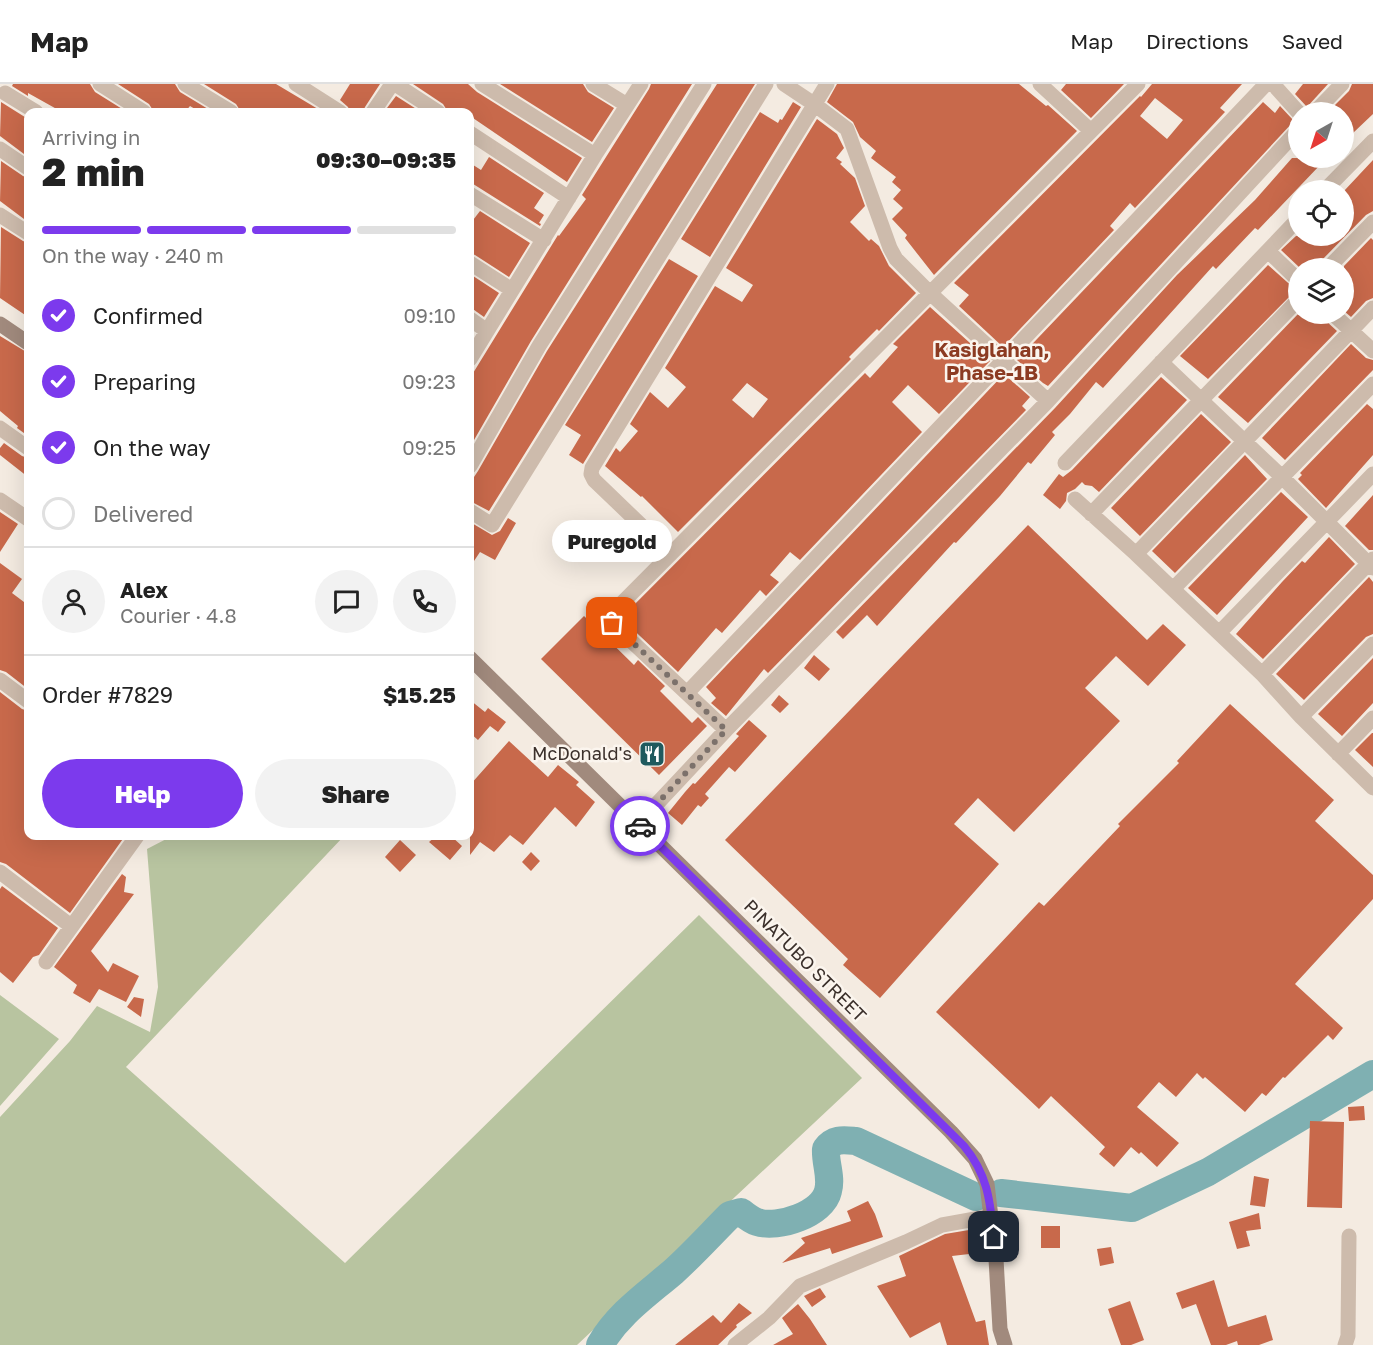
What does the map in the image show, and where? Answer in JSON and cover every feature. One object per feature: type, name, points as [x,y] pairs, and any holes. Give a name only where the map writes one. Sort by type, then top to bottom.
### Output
[{"type":"street","points":[[100,84],[138,108]]},
{"type":"street","points":[[186,84],[225,108]]},
{"type":"street","points":[[296,84],[334,108]]},
{"type":"street","points":[[376,108],[393,84],[432,108]]},
{"type":"street","points":[[482,84],[595,155]]},
{"type":"street","points":[[593,84],[627,105]]},
{"type":"street","points":[[474,352],[641,84]]},
{"type":"street","points":[[474,459],[539,346],[704,84]]},
{"type":"street","points":[[474,514],[492,525],[766,84]]},
{"type":"street","points":[[784,84],[847,129],[892,253],[930,293],[1048,401]]},
{"type":"street","points":[[670,553],[594,480],[591,474],[592,468],[827,84]]},
{"type":"street","points":[[1040,84],[1091,131]]},
{"type":"street","points":[[726,730],[612,623],[610,618],[613,612],[1138,84]]},
{"type":"street","points":[[688,693],[1266,84]]},
{"type":"street","points":[[1273,84],[1289,102]]},
{"type":"street","points":[[1325,102],[1342,84]]},
{"type":"street","points":[[5,92],[30,108]]},
{"type":"street","points":[[474,136],[569,198]]},
{"type":"street","points":[[638,824],[726,730],[1048,401],[1288,141]]},
{"type":"street","points":[[1335,180],[1373,141]]},
{"type":"street","points":[[0,149],[24,165]]},
{"type":"street","points":[[474,196],[544,240]]},
{"type":"street","points":[[0,214],[24,230]]},
{"type":"street","points":[[1338,258],[1373,222]]},
{"type":"street","points":[[1065,463],[1288,230]]},
{"type":"street","points":[[1268,251],[1288,270]]},
{"type":"street","points":[[474,266],[512,290]]},
{"type":"street","points":[[1136,554],[1373,308]]},
{"type":"street","points":[[1091,514],[1288,310]]},
{"type":"street","points":[[474,323],[487,331]]},
{"type":"street","points":[[0,324],[24,340]]},
{"type":"street","points":[[1345,324],[1373,351]]},
{"type":"street","points":[[1161,362],[1371,564],[1262,674]]},
{"type":"street","points":[[1173,589],[1373,384]]},
{"type":"street","points":[[0,428],[24,445]]},
{"type":"street","points":[[1219,633],[1373,474]]},
{"type":"street","points":[[1075,499],[1262,674],[1301,717],[1373,788]]},
{"type":"street","points":[[0,500],[24,516]]},
{"type":"street","points":[[1301,717],[1373,644]]},
{"type":"street","name":"PINATUBO STREET","points":[[474,662],[964,1146],[983,1172],[987,1184],[996,1259],[1000,1329],[1005,1345]]},
{"type":"street","points":[[0,680],[24,698]]},
{"type":"street","points":[[1338,754],[1373,718]]},
{"type":"street","points":[[46,962],[134,840]]},
{"type":"street","points":[[0,872],[71,926]]},
{"type":"street","points":[[735,1345],[769,1318],[800,1286],[942,1225],[992,1216]]},
{"type":"street","points":[[1346,1345],[1348,1335],[1348,1236]]},
{"type":"green space","points":[[164,840],[340,840],[126,1067],[345,1263],[699,915],[862,1078],[577,1345],[0,1345],[0,1117],[70,1041],[97,1006],[150,1032],[158,987],[147,849]]},
{"type":"green space","points":[[0,995],[59,1039],[0,1106]]},
{"type":"building","points":[[13,84],[90,84],[95,92],[121,108],[55,108],[12,86]]},
{"type":"building","points":[[118,84],[175,84],[180,92],[206,108],[190,106],[188,108],[152,108]]},
{"type":"building","points":[[204,84],[276,84],[316,108],[238,108],[236,104]]},
{"type":"building","points":[[350,84],[380,84],[365,108],[348,108],[340,100]]},
{"type":"building","points":[[413,84],[468,84],[477,92],[582,158],[567,182],[474,119],[474,108],[446,108]]},
{"type":"building","points":[[500,84],[583,84],[588,92],[614,108],[592,142]]},
{"type":"building","points":[[651,84],[692,84],[531,341],[474,440],[474,372],[558,235],[586,199],[582,195]]},
{"type":"building","points":[[717,84],[755,84],[489,511],[474,503],[474,477],[547,351]]},
{"type":"building","points":[[837,84],[1019,84],[1046,106],[1048,105],[1077,131],[934,275],[905,238],[907,235],[892,219],[903,208],[893,199],[901,190],[892,182],[896,177],[871,158],[876,151],[860,137],[853,122],[827,102]]},
{"type":"building","points":[[1066,84],[1124,84],[1091,118],[1061,90]]},
{"type":"building","points":[[1152,84],[1242,84],[1220,108],[1225,112],[1135,208],[1130,203],[1110,226],[1114,230],[1003,347],[959,306],[969,295],[954,283]],"holes":[[[1155,98],[1183,120],[1167,139],[1140,116]]]},
{"type":"building","points":[[1303,84],[1328,84],[1312,102],[1302,102],[1295,94]]},
{"type":"building","points":[[1352,84],[1373,84],[1373,114],[1354,132],[1354,102],[1338,102],[1349,91]]},
{"type":"building","points":[[396,96],[415,108],[387,108]]},
{"type":"building","points":[[1,102],[24,116],[24,154],[0,136]]},
{"type":"building","points":[[793,102],[801,107],[710,257],[681,239],[760,112],[778,123]]},
{"type":"building","points":[[1263,102],[1275,113],[1280,106],[1288,115],[1288,127],[1048,386],[1017,360]]},
{"type":"building","points":[[817,119],[837,134],[844,148],[836,158],[855,178],[865,206],[850,222],[869,241],[871,239],[879,246],[889,266],[916,293],[879,331],[877,329],[849,357],[851,359],[678,532],[642,496],[605,466],[616,448],[620,452],[638,431],[630,424],[650,392],[668,408],[686,387],[665,368],[715,286],[742,302],[753,285],[726,268]],"holes":[[[747,383],[768,399],[753,418],[732,400]]]},
{"type":"building","points":[[489,157],[544,193],[534,208],[544,215],[539,223],[540,226],[474,185],[474,166],[481,170]]},
{"type":"building","points":[[1373,160],[1373,211],[1354,227],[1354,180]]},
{"type":"building","points":[[1,161],[24,176],[24,219],[0,201]]},
{"type":"building","points":[[1288,163],[1288,168],[1317,168],[1306,180],[1288,180],[1288,199],[1258,230],[1255,228],[1216,269],[1213,266],[1103,388],[1096,382],[1052,432],[1055,435],[1031,464],[1028,462],[1000,496],[877,626],[867,615],[843,639],[836,632],[1055,408],[1177,275],[1255,200]]},
{"type":"building","points":[[480,211],[530,243],[509,277],[474,255],[474,219]]},
{"type":"building","points":[[1,227],[24,241],[24,314],[0,298]]},
{"type":"building","points":[[1371,238],[1373,240],[1373,298],[1366,301],[1354,314],[1354,258],[1352,258]]},
{"type":"building","points":[[1288,243],[1288,246],[1336,246],[1324,258],[1289,258],[1281,250]]},
{"type":"building","points":[[669,259],[698,276],[583,464],[569,455],[581,435],[565,425]]},
{"type":"building","points":[[1268,265],[1288,283],[1288,298],[1208,379],[1180,356]]},
{"type":"building","points":[[474,277],[499,293],[484,317],[474,310]]},
{"type":"building","points":[[930,307],[990,361],[939,414],[908,385],[892,402],[922,432],[800,560],[790,552],[770,575],[779,582],[766,596],[760,590],[722,633],[716,628],[678,672],[621,618],[865,373],[870,378],[898,347],[893,344]]},
{"type":"building","points":[[1288,324],[1329,324],[1337,331],[1248,423],[1218,397]]},
{"type":"building","points":[[0,336],[24,351],[24,433],[0,411]]},
{"type":"building","points":[[1351,344],[1366,358],[1373,360],[1373,370],[1285,460],[1262,438]]},
{"type":"building","points":[[1004,374],[1030,397],[1022,406],[1026,410],[768,673],[764,669],[726,716],[711,703],[716,698],[706,687]]},
{"type":"building","points":[[1161,377],[1187,400],[1099,492],[1082,482],[1067,493],[1066,501],[1060,509],[1043,495],[1059,474],[1063,477],[1072,470]]},
{"type":"building","points":[[1367,404],[1373,409],[1373,455],[1326,508],[1298,479],[1302,475],[1300,473]]},
{"type":"building","points":[[1201,414],[1231,442],[1140,536],[1111,508]]},
{"type":"building","points":[[4,443],[24,457],[24,474],[0,455],[0,448]]},
{"type":"building","points":[[1245,455],[1267,479],[1175,573],[1152,551]]},
{"type":"building","points":[[1281,492],[1308,517],[1217,615],[1188,588]]},
{"type":"building","points":[[1373,495],[1373,550],[1369,550],[1345,526]]},
{"type":"building","points":[[0,512],[18,524],[0,552]]},
{"type":"building","points":[[508,518],[516,523],[495,560],[480,552],[474,561],[474,524],[492,535],[500,531]]},
{"type":"building","points":[[1028,525],[1147,640],[1163,624],[1186,645],[1148,686],[1116,656],[1085,688],[1120,721],[1014,832],[978,798],[954,824],[999,864],[880,998],[843,965],[848,959],[725,840]]},
{"type":"building","points":[[1329,537],[1355,564],[1263,659],[1236,634],[1302,561],[1305,563]]},
{"type":"building","points":[[0,563],[22,579],[12,593],[24,602],[24,686],[0,670]]},
{"type":"building","points":[[1369,577],[1373,582],[1373,634],[1366,637],[1304,700],[1276,674]]},
{"type":"building","points":[[584,616],[634,665],[638,660],[665,686],[660,691],[692,723],[698,717],[707,726],[659,775],[541,659]]},
{"type":"building","points":[[814,655],[830,669],[819,681],[804,668]]},
{"type":"building","points":[[1373,658],[1373,703],[1342,736],[1318,714]]},
{"type":"building","points":[[0,692],[24,710],[24,840],[122,840],[70,913],[6,864],[0,862]]},
{"type":"building","points":[[779,695],[789,704],[780,713],[771,705]]},
{"type":"building","points":[[474,703],[485,712],[488,708],[506,722],[498,732],[490,726],[478,740],[474,736]]},
{"type":"building","points":[[1230,704],[1334,800],[1315,821],[1373,875],[1373,899],[1295,984],[1343,1028],[1333,1040],[1328,1035],[1266,1096],[1262,1093],[1245,1112],[1205,1077],[1203,1079],[1197,1073],[1176,1097],[1159,1082],[1137,1107],[1179,1143],[1157,1167],[1141,1152],[1139,1154],[1131,1147],[1114,1167],[1099,1154],[1105,1147],[1051,1096],[1039,1109],[936,1012],[1039,902],[1044,906],[1120,826],[1118,824],[1179,763],[1177,761]]},
{"type":"building","points":[[749,720],[767,736],[735,772],[729,767],[705,794],[709,798],[701,807],[698,805],[682,825],[668,813],[693,783],[695,784],[739,736],[736,734]]},
{"type":"building","points":[[1373,733],[1373,767],[1355,750]]},
{"type":"building","points":[[509,741],[548,777],[558,765],[579,782],[576,785],[595,802],[576,827],[555,807],[523,845],[510,835],[494,852],[480,842],[470,855],[470,840],[474,840],[474,780]]},
{"type":"building","points":[[400,840],[416,855],[400,872],[385,857]]},
{"type":"building","points":[[431,840],[455,840],[462,846],[450,860],[429,842]]},
{"type":"building","points":[[531,852],[540,861],[531,871],[522,862]]},
{"type":"building","points":[[122,874],[126,877],[124,892],[134,894],[91,951],[108,972],[113,963],[139,976],[126,1002],[99,989],[90,1003],[73,993],[77,985],[54,967]]},
{"type":"building","points":[[2,886],[58,928],[39,955],[33,957],[13,983],[0,972],[0,889]]},
{"type":"building","points":[[134,997],[144,999],[141,1017],[127,1007]]},
{"type":"building","points":[[1364,1106],[1365,1120],[1349,1121],[1348,1107]]},
{"type":"building","points":[[1310,1121],[1344,1122],[1342,1208],[1307,1207]]},
{"type":"building","points":[[1254,1176],[1269,1179],[1265,1207],[1250,1205]]},
{"type":"building","points":[[868,1201],[883,1237],[832,1254],[830,1248],[782,1263],[805,1243],[801,1238],[851,1221],[847,1211]]},
{"type":"building","points":[[1259,1213],[1261,1229],[1246,1231],[1250,1246],[1237,1249],[1229,1222]]},
{"type":"building","points":[[1041,1226],[1060,1226],[1060,1248],[1041,1248]]},
{"type":"building","points":[[975,1229],[978,1253],[952,1256],[976,1322],[985,1320],[989,1345],[947,1345],[940,1322],[910,1338],[877,1286],[906,1276],[899,1256],[945,1234]]},
{"type":"building","points":[[1111,1247],[1114,1263],[1100,1266],[1097,1249]]},
{"type":"building","points":[[1214,1280],[1228,1327],[1266,1315],[1273,1340],[1259,1345],[1238,1345],[1237,1341],[1226,1345],[1211,1345],[1196,1304],[1182,1309],[1176,1293]]},
{"type":"building","points":[[820,1288],[826,1297],[812,1307],[804,1296]]},
{"type":"building","points":[[1130,1301],[1144,1340],[1131,1345],[1121,1345],[1108,1309]]},
{"type":"building","points":[[739,1303],[752,1313],[736,1325],[737,1327],[718,1345],[675,1345],[713,1315],[721,1323]]},
{"type":"building","points":[[798,1304],[827,1345],[773,1345],[793,1334],[782,1318]]},
{"type":"waterway","points":[[1001,1193],[1132,1208],[1208,1172],[1373,1074]]},
{"type":"waterway","points":[[600,1345],[624,1314],[680,1265],[730,1215],[741,1212],[757,1222],[766,1224],[798,1218],[818,1207],[829,1186],[826,1149],[836,1141],[856,1141],[976,1197]]},
{"type":"way so far","points":[[612,623],[726,730],[638,824],[640,826]]},
{"type":"place","name":"Puregold","points":[[612,623]]},
{"type":"place","name":"McDonald's","points":[[652,754]]},
{"type":"district","name":"Kasiglahan, Phase-1B","points":[[992,362]]},
{"type":"route","points":[[640,826],[964,1146],[983,1172],[987,1184],[994,1237]]}]
